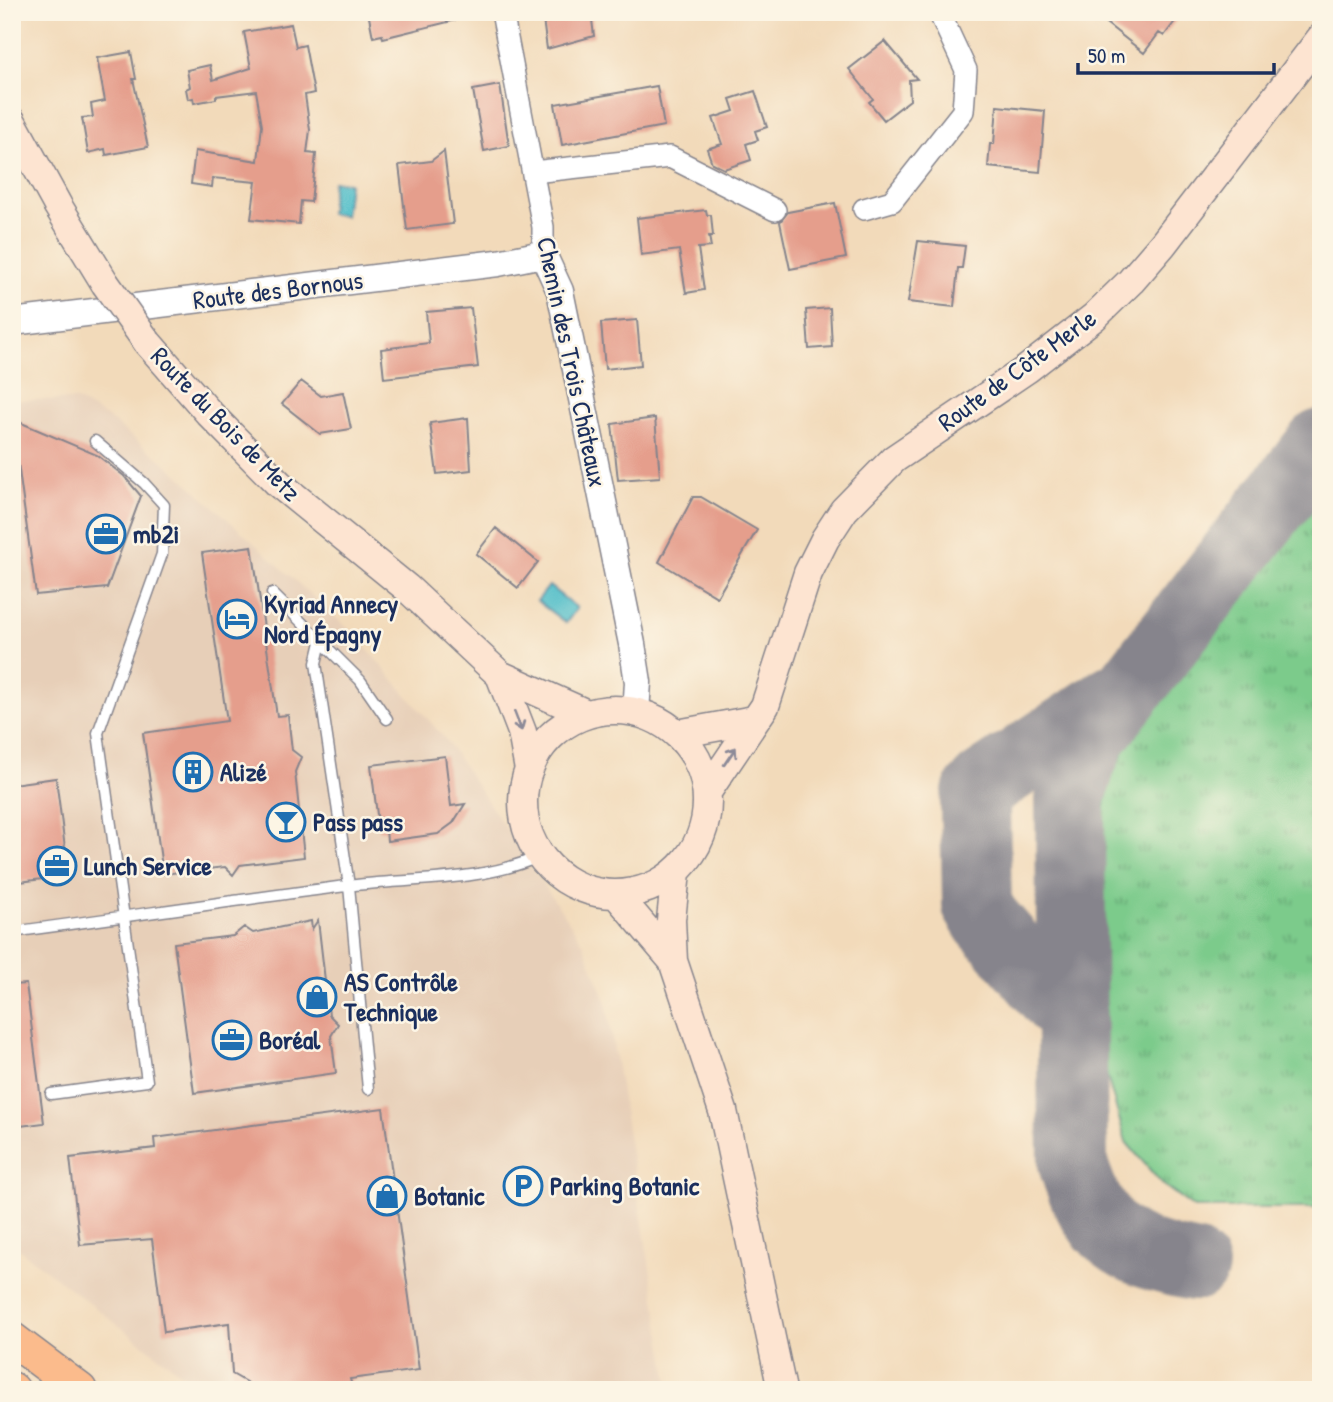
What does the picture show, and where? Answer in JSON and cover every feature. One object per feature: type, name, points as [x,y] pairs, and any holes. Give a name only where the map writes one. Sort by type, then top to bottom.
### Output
[{"type":"highway","points":[[12,1339],[80,1390]]},
{"type":"main road","name":"Route de Côte Merle","points":[[707,792],[771,692],[808,573],[825,539],[845,510],[894,459],[1027,369],[1094,317],[1131,281],[1163,244],[1321,38]]},
{"type":"main road","name":"Route du Bois de Metz","points":[[12,122],[58,206],[105,283],[147,342],[209,413],[279,484],[407,588],[500,675],[587,714]]},
{"type":"main road","name":"Route du Bois de Metz","points":[[500,675],[522,732],[528,770]]},
{"type":"main road","points":[[614,710],[636,713],[660,722],[677,734],[692,751],[702,771],[707,792],[705,821],[694,849],[676,872],[637,892],[616,894],[587,890],[561,877],[540,856],[530,836],[523,814],[523,792],[528,770],[542,746],[562,726],[587,714],[614,710]]},
{"type":"main road","points":[[677,734],[754,720]]},
{"type":"main road","points":[[676,872],[671,920],[673,961],[723,1111],[782,1383]]},
{"type":"main road","points":[[616,894],[673,961]]},
{"type":"street","name":"Chemin des Trois Châteaux","points":[[502,12],[543,227],[543,254],[560,291],[629,631],[638,682],[636,713]]},
{"type":"street","points":[[864,209],[891,201],[962,111],[966,70],[939,12]]},
{"type":"street","points":[[533,172],[670,157],[775,209]]},
{"type":"street","name":"Route des Bornous","points":[[12,322],[498,263],[543,254]]},
{"type":"lane","points":[[51,1094],[147,1081],[98,733],[163,554],[163,505],[144,483],[95,441]]},
{"type":"lane","points":[[272,593],[360,680],[387,719]]},
{"type":"lane","points":[[321,642],[316,663],[349,886],[368,1089]]},
{"type":"lane","points":[[12,932],[349,886],[490,872],[520,865],[540,856]]},
{"type":"shaded area","points":[[12,400],[77,400],[108,418],[170,467],[353,633],[446,740],[583,943],[606,1001],[670,1390],[203,1390],[12,1244]]},
{"type":"green space","points":[[1321,493],[1321,1208],[1194,1208],[1162,1184],[1126,1142],[1106,1073],[1098,845],[1110,780],[1131,736]]},
{"type":"water","points":[[333,181],[349,183],[345,216],[330,214]]},
{"type":"water","points":[[549,586],[577,608],[566,623],[537,601]]},
{"type":"building","points":[[368,12],[455,12],[456,20],[383,38],[382,35],[373,37]]},
{"type":"building","points":[[542,12],[591,12],[594,36],[547,49]]},
{"type":"building","points":[[1092,12],[1182,12],[1164,36],[1159,33],[1144,53]]},
{"type":"building","points":[[291,24],[296,47],[305,45],[314,93],[305,95],[310,130],[307,153],[316,154],[311,202],[301,201],[299,224],[251,219],[256,182],[213,178],[212,187],[191,184],[195,151],[258,161],[262,125],[256,91],[216,96],[216,99],[194,103],[193,98],[188,99],[186,89],[190,87],[187,70],[210,65],[213,80],[251,68],[244,32]]},
{"type":"building","points":[[885,41],[917,79],[909,80],[910,100],[884,120],[869,102],[873,99],[849,69]]},
{"type":"building","points":[[131,52],[136,79],[133,79],[148,147],[106,155],[105,149],[88,153],[82,118],[93,117],[91,104],[105,101],[97,58]]},
{"type":"building","points":[[500,85],[509,146],[484,151],[473,90]]},
{"type":"building","points":[[657,86],[664,126],[562,145],[555,104]]},
{"type":"building","points":[[755,91],[767,127],[755,131],[758,140],[746,144],[751,160],[724,169],[712,163],[707,149],[722,144],[713,118],[734,111],[730,99]]},
{"type":"building","points":[[997,106],[1045,111],[1040,172],[988,167],[990,144],[994,144]]},
{"type":"building","points":[[444,151],[453,224],[407,230],[399,165],[431,161]]},
{"type":"building","points":[[835,203],[846,258],[790,269],[780,222],[788,212]]},
{"type":"building","points":[[706,210],[707,215],[711,215],[713,236],[709,236],[711,247],[698,248],[704,290],[686,293],[679,250],[641,255],[637,218]]},
{"type":"building","points":[[918,241],[965,246],[962,268],[958,268],[954,307],[908,302]]},
{"type":"building","points":[[471,308],[478,367],[384,378],[381,349],[429,343],[426,312]]},
{"type":"building","points":[[830,308],[832,347],[809,349],[806,310]]},
{"type":"building","points":[[637,320],[641,365],[605,369],[601,323]]},
{"type":"building","points":[[301,381],[321,396],[343,392],[351,429],[320,434],[282,404]]},
{"type":"building","points":[[468,418],[471,470],[437,474],[430,423]]},
{"type":"building","points":[[655,418],[660,477],[618,480],[612,424]]},
{"type":"building","points":[[12,419],[97,455],[124,476],[141,496],[107,588],[36,595]]},
{"type":"building","points":[[693,497],[701,497],[757,530],[717,597],[659,562]]},
{"type":"building","points":[[496,528],[538,562],[518,588],[476,554]]},
{"type":"building","points":[[252,546],[277,716],[288,715],[292,750],[301,757],[295,772],[304,857],[240,865],[233,875],[225,867],[163,874],[143,733],[227,721],[202,553]]},
{"type":"building","points":[[445,756],[451,806],[465,804],[453,823],[438,834],[387,841],[386,830],[379,831],[371,765]]},
{"type":"building","points":[[56,778],[67,864],[57,877],[12,883],[12,784]]},
{"type":"building","points":[[318,920],[329,1015],[338,1024],[331,1036],[336,1073],[194,1093],[174,943],[233,936],[244,927],[253,933],[311,921],[312,929]]},
{"type":"building","points":[[26,984],[44,1123],[12,1127],[12,985]]},
{"type":"building","points":[[383,1108],[419,1370],[350,1379],[353,1390],[260,1390],[232,1374],[229,1323],[164,1332],[152,1239],[80,1245],[70,1158],[155,1148],[154,1138]]},
{"type":"taxiway","points":[[1194,1266],[1148,1254],[1115,1236],[1091,1208],[1073,1164],[1070,800],[1092,737],[1321,444]]},
{"type":"taxiway","points":[[1070,1017],[986,920],[977,905],[975,805],[977,793],[984,785],[1113,699]]},
{"type":"place","name":"mb2i","points":[[106,534]]},
{"type":"place","name":"Kyriad Annecy Nord Épagny","points":[[237,619]]},
{"type":"place","name":"Alizé","points":[[193,772]]},
{"type":"place","name":"Pass pass","points":[[286,822]]},
{"type":"place","name":"Lunch Service","points":[[57,866]]},
{"type":"place","name":"AS Contrôle Technique","points":[[317,997]]},
{"type":"place","name":"Boréal","points":[[232,1040]]},
{"type":"place","name":"Parking Botanic","points":[[523,1186]]},
{"type":"place","name":"Botanic","points":[[387,1196]]}]
